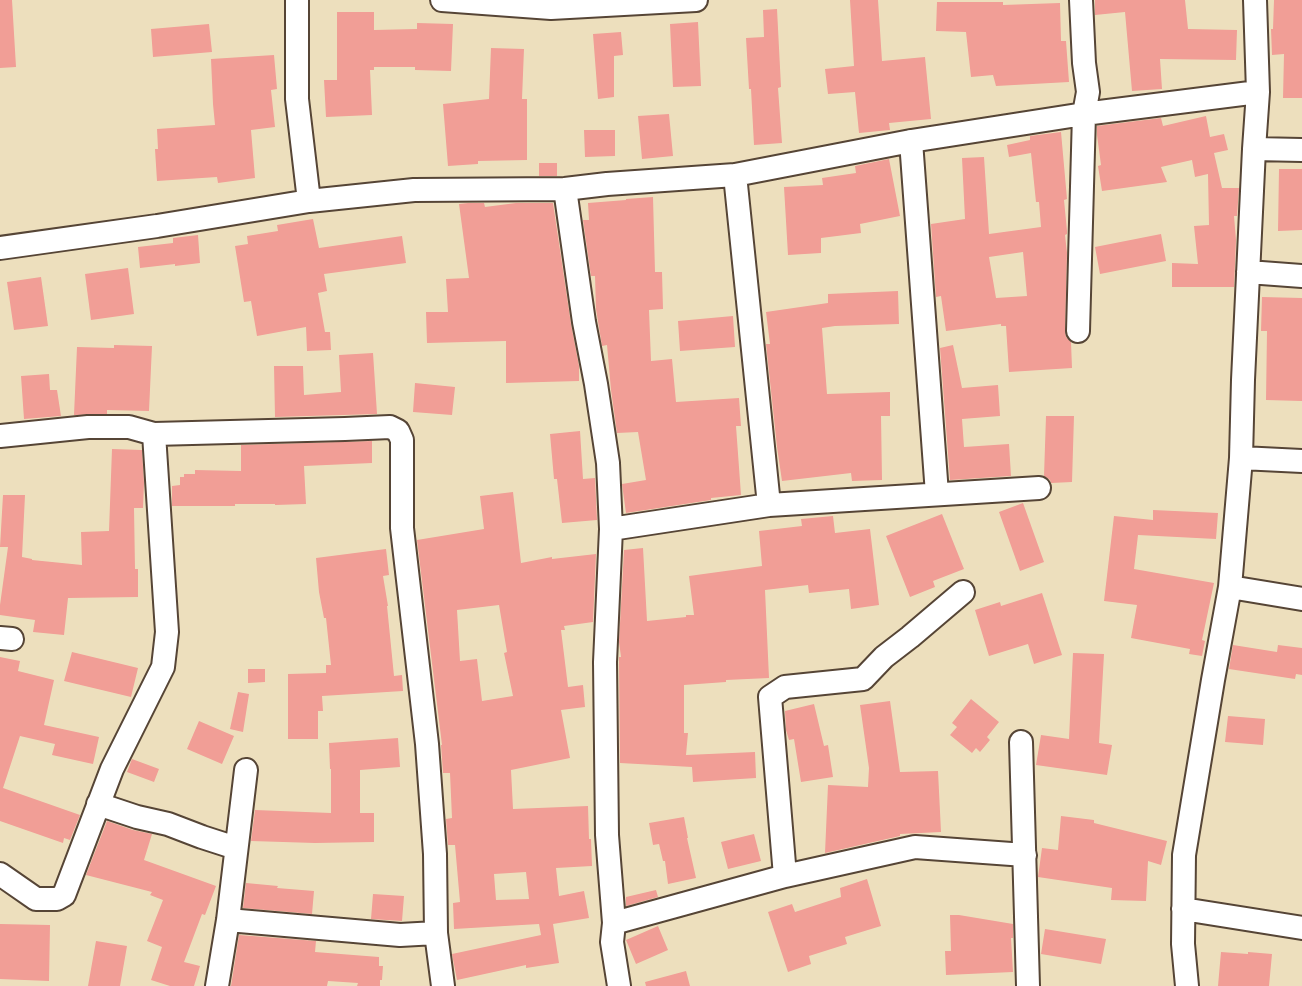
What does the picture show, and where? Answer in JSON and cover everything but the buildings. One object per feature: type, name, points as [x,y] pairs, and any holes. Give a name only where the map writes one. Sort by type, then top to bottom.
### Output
[{"type":"street","points":[[297,0],[297,99],[309,201]]},
{"type":"street","points":[[442,0],[550,8],[696,0]]},
{"type":"street","points":[[1078,331],[1084,114],[1088,92],[1083,53],[1081,0]]},
{"type":"street","points":[[1187,986],[1183,944],[1184,855],[1230,587],[1241,458],[1258,92],[1255,0]]},
{"type":"street","points":[[0,248],[157,226],[309,201],[414,190],[565,189],[735,175],[911,141],[1084,114],[1258,92]]},
{"type":"street","points":[[911,141],[937,494]]},
{"type":"street","points":[[1254,149],[1302,150]]},
{"type":"street","points":[[735,175],[769,505]]},
{"type":"street","points":[[565,189],[584,322],[597,384],[608,463],[611,529],[605,662],[607,835],[614,923],[612,942],[619,986]]},
{"type":"street","points":[[1248,272],[1302,276]]},
{"type":"street","points":[[0,436],[88,427],[129,428],[154,434],[390,427],[398,431],[402,440],[402,528],[427,744],[435,854],[436,933],[443,986]]},
{"type":"street","points":[[0,874],[36,899],[57,899],[64,895],[112,769],[163,667],[167,632],[154,434]]},
{"type":"street","points":[[1241,458],[1302,461]]},
{"type":"street","points":[[611,529],[769,505],[1039,488]]},
{"type":"street","points":[[1230,587],[1302,599]]},
{"type":"street","points":[[785,876],[770,698],[785,687],[863,679],[884,657],[963,592]]},
{"type":"street","points":[[1021,742],[1028,986]]},
{"type":"street","points":[[217,986],[228,920],[246,770]]},
{"type":"street","points":[[98,804],[136,817],[168,824],[236,848]]},
{"type":"street","points":[[614,923],[785,876],[915,847],[1025,855]]},
{"type":"street","points":[[1183,909],[1302,928]]},
{"type":"street","points":[[228,920],[400,935],[436,933]]}]
